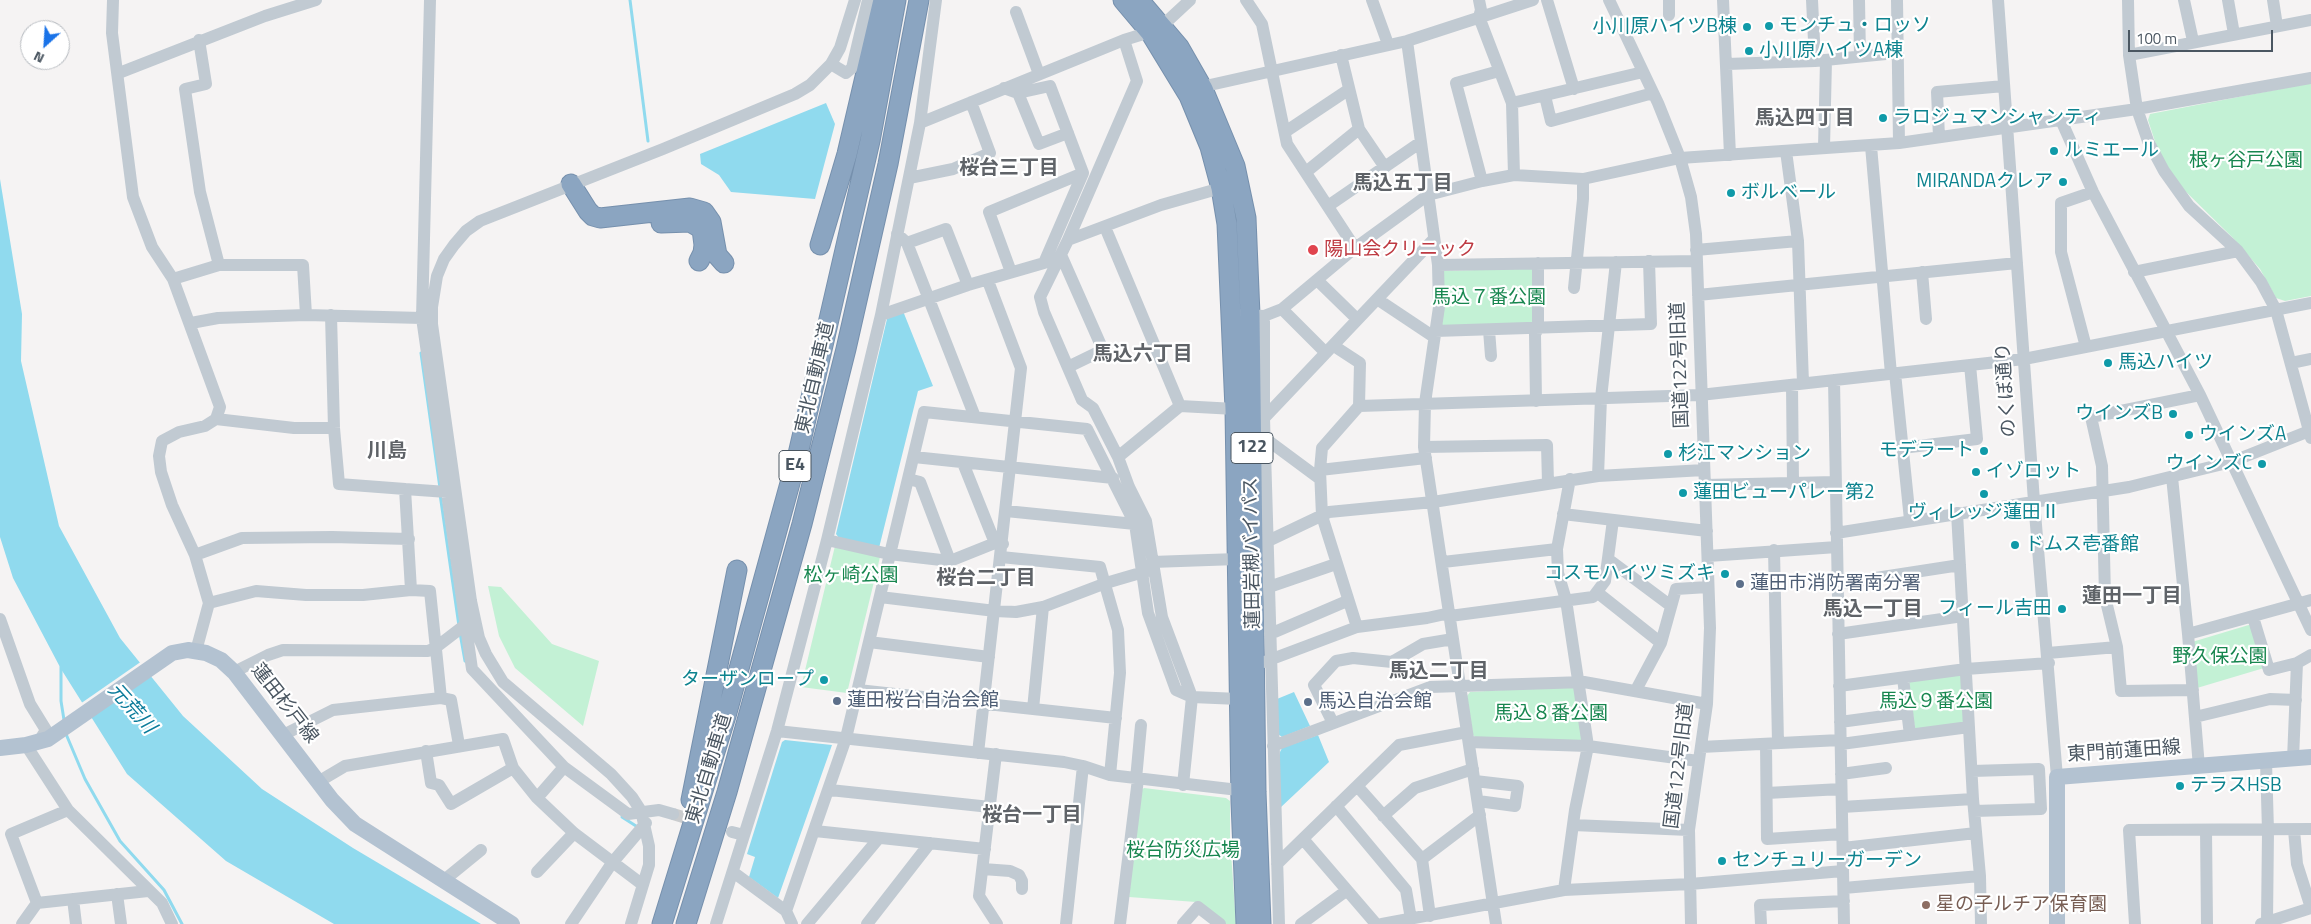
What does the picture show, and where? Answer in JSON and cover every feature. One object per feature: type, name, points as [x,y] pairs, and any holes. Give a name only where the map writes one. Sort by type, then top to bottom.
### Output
[{"type":"highway","points":[[820,245],[847,154],[883,0]]},
{"type":"highway","name":"東北自動車道","points":[[662,924],[749,634],[798,454],[859,189],[896,0]]},
{"type":"highway","name":"蓮田岩槻バイパス","points":[[1123,0],[1180,47],[1204,88],[1235,166],[1244,208],[1248,243],[1248,315],[1262,662],[1248,791],[1246,924]]},
{"type":"highway","name":"蓮田岩槻バイパス","points":[[1139,0],[1156,29],[1189,96],[1210,147],[1221,188],[1227,224],[1248,315],[1235,410],[1239,699],[1261,924]]},
{"type":"highway","name":"東北自動車道","points":[[686,924],[727,792],[807,506],[846,349],[888,164],[930,4]]},
{"type":"highway","points":[[571,184],[573,208],[584,223],[591,228],[598,230],[618,229],[682,221],[697,224],[702,229],[704,245],[703,254],[699,261]]},
{"type":"highway","points":[[571,184],[588,211],[593,216],[600,218],[690,208],[704,212],[712,222],[717,255],[724,263]]},
{"type":"highway","points":[[681,865],[695,775],[737,570]]},
{"type":"main road","name":"蓮田杉戸線","points":[[0,748],[32,744],[48,739],[162,658],[182,650],[196,651],[214,656],[234,672],[318,782],[355,824],[512,924]]},
{"type":"main road","name":"東門前蓮田線","points":[[2058,924],[2057,777],[2311,758]]},
{"type":"street","points":[[113,0],[112,33],[133,197],[152,247],[173,279],[191,323],[220,407],[216,418],[205,426],[179,432],[162,441],[159,456],[161,472],[172,505],[195,555],[209,603],[196,651]]},
{"type":"street","points":[[118,73],[199,40],[316,0]]},
{"type":"street","points":[[430,0],[422,318],[472,669],[564,767],[628,814],[643,817]]},
{"type":"street","points":[[632,924],[649,865],[650,846],[643,817],[632,797],[611,774],[516,695],[494,670],[486,654],[471,601],[432,324],[432,307],[437,276],[444,259],[466,231],[480,221],[663,149],[796,94],[810,85],[831,64],[848,26],[855,0]]},
{"type":"street","points":[[831,64],[846,73],[852,68],[868,0]]},
{"type":"street","points":[[920,123],[1124,40],[1156,29],[1190,0]]},
{"type":"street","points":[[1246,0],[1262,24],[1287,144],[1355,248]]},
{"type":"street","points":[[1372,0],[1388,44]]},
{"type":"street","points":[[1479,0],[1481,10],[1479,18],[1512,104],[1514,175]]},
{"type":"street","points":[[1204,88],[1210,85],[1407,41],[1533,0]]},
{"type":"street","points":[[1547,0],[1574,89]]},
{"type":"street","name":"国道122号旧道","points":[[1609,0],[1653,93],[1680,158],[1691,197],[1698,294],[1700,395],[1710,628],[1707,704],[1689,830],[1691,924]]},
{"type":"street","points":[[1669,0],[1670,15]]},
{"type":"street","points":[[1723,0],[1730,155]]},
{"type":"street","points":[[1812,0],[1821,60],[1824,148]]},
{"type":"street","points":[[1859,0],[1860,56]]},
{"type":"street","points":[[1897,0],[1898,143]]},
{"type":"street","name":"のくぼ通り","points":[[1998,0],[2034,501],[2057,777]]},
{"type":"street","points":[[1836,533],[2129,487],[2230,462],[2310,435],[2276,310],[2260,282],[2238,251],[2189,206],[2164,171],[2148,141],[2137,109],[2130,55],[2128,0]]},
{"type":"street","points":[[2184,0],[2193,41]]},
{"type":"street","points":[[2228,0],[2234,34]]},
{"type":"street","points":[[2273,0],[2278,26]]},
{"type":"street","points":[[716,924],[733,872],[738,833],[776,731],[827,540],[881,315],[902,238],[909,178],[920,123],[930,4]]},
{"type":"street","points":[[1016,12],[1039,74]]},
{"type":"street","points":[[2130,55],[2193,41],[2311,20]]},
{"type":"street","points":[[199,40],[206,84],[185,89],[200,192],[220,265]]},
{"type":"street","points":[[1124,40],[1137,81],[1040,296],[1044,312],[1082,400],[1092,408],[1118,457],[1129,486],[1146,521],[1149,568]]},
{"type":"street","points":[[1407,41],[1438,265],[1439,307],[1425,403],[1425,453],[1443,562],[1496,924]]},
{"type":"street","points":[[1726,64],[1821,60],[1896,53]]},
{"type":"street","points":[[1340,55],[1359,129],[1384,166]]},
{"type":"street","points":[[1482,180],[1456,83],[1499,71]]},
{"type":"street","points":[[1512,104],[1643,72]]},
{"type":"street","points":[[1279,924],[1273,746],[1262,662],[1270,634],[1266,439],[1248,315],[1282,309],[1355,248],[1428,195],[1482,180],[1514,175],[1583,179],[1680,158],[1898,143],[2137,109],[2311,78]]},
{"type":"street","points":[[1004,88],[1018,93],[1050,86],[1083,173],[1061,246],[1103,350],[1068,367]]},
{"type":"street","points":[[1939,137],[1938,92],[2004,86]]},
{"type":"street","points":[[1285,132],[1348,90]]},
{"type":"street","points":[[1018,93],[1039,144],[1068,133]]},
{"type":"street","points":[[1545,96],[1551,120],[1653,93]]},
{"type":"street","points":[[909,178],[953,169],[990,153],[971,102]]},
{"type":"street","points":[[2061,120],[2093,192],[2200,395],[2311,630]]},
{"type":"street","points":[[1306,172],[1359,129]]},
{"type":"street","points":[[1328,206],[1420,142]]},
{"type":"street","points":[[1871,146],[1882,276],[1910,520]]},
{"type":"street","points":[[1786,151],[1798,241],[1800,284],[1793,483]]},
{"type":"street","points":[[1011,272],[988,212],[1083,173]]},
{"type":"street","points":[[1574,288],[1583,199],[1583,179]]},
{"type":"street","points":[[881,315],[968,285],[988,281],[1011,272],[1044,263],[1061,246],[1161,206],[1221,188]]},
{"type":"street","points":[[2086,347],[2061,252],[2061,203],[2093,192]]},
{"type":"street","points":[[1105,228],[1180,406]]},
{"type":"street","points":[[902,238],[946,229],[968,285]]},
{"type":"street","points":[[902,238],[930,299],[976,417]]},
{"type":"street","points":[[1264,418],[1434,239]]},
{"type":"street","points":[[1438,265],[1649,261],[1798,241]]},
{"type":"street","points":[[2134,272],[2238,251]]},
{"type":"street","points":[[1377,299],[1435,334],[1651,324],[1649,261]]},
{"type":"street","points":[[1598,476],[1601,398],[1616,262]]},
{"type":"street","points":[[1536,400],[1535,334],[1538,329],[1538,263]]},
{"type":"street","points":[[1698,294],[2017,263]]},
{"type":"street","points":[[173,279],[220,265],[303,265],[306,315]]},
{"type":"street","points":[[1922,272],[1926,318]]},
{"type":"street","points":[[1317,280],[1357,320]]},
{"type":"street","points":[[988,281],[1022,368],[1012,467],[1006,512],[999,543]]},
{"type":"street","points":[[1359,406],[1700,395],[2024,359],[2311,303]]},
{"type":"street","points":[[1282,309],[1330,349],[1360,363],[1359,406],[1322,448],[1320,475],[1322,516],[1347,601],[1357,627]]},
{"type":"street","points":[[191,323],[218,318],[306,315],[422,318]]},
{"type":"street","points":[[331,315],[334,428],[339,484],[447,492]]},
{"type":"street","points":[[1489,330],[1491,356]]},
{"type":"street","points":[[2291,363],[2311,359]]},
{"type":"street","points":[[1902,448],[1977,439],[1970,365]]},
{"type":"street","points":[[1834,380],[1844,924]]},
{"type":"street","points":[[2193,690],[2121,691],[2117,647],[2105,597],[2102,466],[2091,417],[2200,395]]},
{"type":"street","points":[[1118,457],[1180,406],[1235,410]]},
{"type":"street","points":[[786,911],[830,790],[846,738],[924,412],[1087,429],[1135,524],[1162,617],[1192,697],[1183,784]]},
{"type":"street","points":[[216,418],[294,428],[334,428]]},
{"type":"street","points":[[1266,439],[1320,475],[1425,453],[1546,445],[1548,483]]},
{"type":"street","points":[[914,456],[1113,478]]},
{"type":"street","points":[[963,462],[999,543],[1001,557],[978,753]]},
{"type":"street","points":[[1268,541],[1329,512],[1433,502],[1570,479],[1704,470]]},
{"type":"street","points":[[2172,477],[2199,767]]},
{"type":"street","points":[[908,479],[920,482],[950,561]]},
{"type":"street","points":[[1564,890],[1573,825],[1588,746],[1566,600],[1558,573],[1557,549],[1570,479]]},
{"type":"street","points":[[1705,485],[1835,482]]},
{"type":"street","points":[[405,489],[411,590]]},
{"type":"street","points":[[1006,512],[1135,524]]},
{"type":"street","points":[[1958,513],[1969,727],[1980,876],[1980,924]]},
{"type":"street","points":[[1563,514],[1707,531]]},
{"type":"street","points":[[1262,662],[1357,627],[1594,597],[1605,581],[1613,520]]},
{"type":"street","points":[[195,555],[242,538],[332,537],[409,539]]},
{"type":"street","points":[[827,540],[889,554],[950,561],[999,543]]},
{"type":"street","points":[[1708,556],[1837,547]]},
{"type":"street","points":[[1443,562],[1557,549]]},
{"type":"street","points":[[1774,550],[1772,744],[1767,793],[1767,838],[1842,834]]},
{"type":"street","points":[[1001,557],[1100,568],[1106,583],[1118,630],[1120,673],[1110,775]]},
{"type":"street","points":[[880,597],[1016,612],[1043,607],[1149,568],[1237,559]]},
{"type":"street","points":[[1608,559],[1671,606]]},
{"type":"street","points":[[1269,587],[1336,564]]},
{"type":"street","points":[[1837,584],[1960,565]]},
{"type":"street","points":[[1636,690],[1661,643],[1676,589],[1708,586]]},
{"type":"street","points":[[209,603],[256,591],[284,594],[363,595],[411,590],[430,591],[441,698]]},
{"type":"street","points":[[1598,593],[1661,643]]},
{"type":"street","points":[[2188,634],[2253,617],[2298,602],[2311,600]]},
{"type":"street","points":[[1270,634],[1347,601]]},
{"type":"street","points":[[1033,709],[1043,607]]},
{"type":"street","points":[[1838,634],[1963,616]]},
{"type":"street","points":[[2253,617],[2269,670],[2297,662],[2311,655]]},
{"type":"street","points":[[0,619],[30,704],[46,730],[32,744],[68,810],[162,903],[172,924]]},
{"type":"street","points":[[234,672],[268,655],[283,650],[428,651],[435,648],[465,625]]},
{"type":"street","points":[[1333,723],[1314,685],[1336,661],[1353,658],[1392,662],[1423,644],[1454,639]]},
{"type":"street","points":[[869,642],[990,657]]},
{"type":"street","points":[[1839,686],[2117,647]]},
{"type":"street","points":[[2293,759],[2297,662]]},
{"type":"street","points":[[1903,678],[1910,735]]},
{"type":"street","points":[[1273,746],[1430,687],[1578,682],[1636,690],[1707,704]]},
{"type":"street","points":[[858,690],[1116,718]]},
{"type":"street","points":[[1192,697],[1239,699]]},
{"type":"street","points":[[283,735],[334,710],[441,698],[451,700],[459,745]]},
{"type":"street","points":[[2195,717],[2270,700],[2296,700]]},
{"type":"street","points":[[1840,722],[1907,713]]},
{"type":"street","points":[[1120,924],[1142,725]]},
{"type":"street","points":[[1701,747],[1841,742],[1969,727]]},
{"type":"street","points":[[776,731],[996,754],[1084,766],[1110,775],[1137,779],[1248,791]]},
{"type":"street","points":[[1278,864],[1399,745],[1468,737],[1588,746],[1698,762]]},
{"type":"street","points":[[318,782],[345,766],[503,739],[513,768],[536,798],[574,833],[643,885]]},
{"type":"street","points":[[426,751],[431,783],[439,785],[451,804],[513,768]]},
{"type":"street","points":[[996,754],[979,896],[997,924]]},
{"type":"street","points":[[2266,761],[2268,831],[2264,923],[2311,908],[2297,864],[2294,830]]},
{"type":"street","points":[[1066,924],[1084,766]]},
{"type":"street","points":[[536,798],[564,767]]},
{"type":"street","points":[[1841,774],[1886,768]]},
{"type":"street","points":[[1842,807],[1974,805],[2040,809],[2039,769],[1972,771]]},
{"type":"street","points":[[1383,816],[1415,788],[1474,775],[1518,786],[1515,806],[1478,801]]},
{"type":"street","points":[[1358,787],[1422,859],[1430,916]]},
{"type":"street","points":[[830,790],[990,807]]},
{"type":"street","points":[[1767,793],[1842,790]]},
{"type":"street","points":[[1336,806],[1406,890],[1411,919]]},
{"type":"street","points":[[37,902],[11,834],[68,810]]},
{"type":"street","points":[[571,924],[643,817],[659,810],[673,814]]},
{"type":"street","points":[[1422,859],[1480,815]]},
{"type":"street","points":[[1573,825],[1689,830]]},
{"type":"street","points":[[2135,924],[2129,830],[2268,831],[2311,829]]},
{"type":"street","points":[[2206,830],[2207,924]]},
{"type":"street","points":[[814,831],[985,849]]},
{"type":"street","points":[[537,872],[574,833]]},
{"type":"street","points":[[1843,848],[1976,833]]},
{"type":"street","points":[[807,924],[879,838]]},
{"type":"street","points":[[1303,839],[1376,924]]},
{"type":"street","points":[[867,924],[930,843]]},
{"type":"street","points":[[443,881],[481,850]]},
{"type":"street","points":[[983,869],[1010,872],[1019,876],[1022,882],[1022,889]]},
{"type":"street","points":[[1382,924],[1564,890],[1690,884],[1843,871]]},
{"type":"street","points":[[733,872],[786,911],[792,924]]},
{"type":"street","points":[[1761,924],[1760,905],[1980,876]]},
{"type":"street","points":[[37,902],[148,891]]},
{"type":"street","points":[[1301,924],[1346,891]]},
{"type":"street","points":[[117,894],[121,924]]},
{"type":"street","points":[[73,899],[76,924]]},
{"type":"street","points":[[22,924],[37,902]]},
{"type":"street","points":[[1183,924],[1198,907],[1220,924]]},
{"type":"green space","name":"根ヶ谷戸公園","points":[[2311,83],[2311,296],[2285,301],[2276,298],[2260,269],[2232,237],[2175,181],[2161,160],[2148,120],[2150,114]]},
{"type":"green space","name":"馬込７番公園","points":[[1535,268],[1534,325],[1441,327],[1444,271]]},
{"type":"green space","name":"松ヶ崎公園","points":[[835,546],[880,557],[847,693],[801,687]]},
{"type":"green space","points":[[488,586],[501,587],[552,644],[599,661],[583,726],[515,668],[499,636]]},
{"type":"green space","name":"野久保公園","points":[[2252,624],[2264,668],[2197,688],[2192,642]]},
{"type":"green space","name":"馬込９番公園","points":[[1961,675],[1964,720],[1961,725],[1915,731],[1909,680]]},
{"type":"green space","name":"馬込８番公園","points":[[1570,686],[1575,689],[1582,743],[1476,738],[1473,735],[1467,696],[1470,692]]},
{"type":"green space","name":"桜台防災広場","points":[[1144,788],[1226,798],[1230,801],[1230,838],[1236,924],[1222,924],[1196,902],[1129,897],[1140,791]]},
{"type":"water","points":[[826,103],[835,124],[815,199],[731,192],[719,175],[701,164],[700,154]]},
{"type":"water","name":"元荒川","points":[[0,179],[22,314],[21,361],[59,526],[120,638],[183,716],[262,789],[353,848],[481,924],[334,924],[226,861],[127,774],[61,669],[13,578],[0,537]]},
{"type":"water","points":[[903,311],[933,386],[918,391],[879,548],[839,538],[836,534],[887,319]]},
{"type":"water","points":[[1294,692],[1310,726],[1282,737],[1278,734],[1277,699]]},
{"type":"water","points":[[1318,735],[1329,762],[1280,808],[1280,752],[1282,748]]},
{"type":"water","points":[[785,740],[832,745],[778,898],[749,877],[755,857],[747,854],[782,742]]},
{"type":"pier","points":[[142,661],[145,664],[83,708],[80,704]]},
{"type":"waterway","points":[[630,0],[648,141]]},
{"type":"waterway","points":[[421,353],[440,488]]},
{"type":"waterway","points":[[440,494],[459,626]]},
{"type":"waterway","points":[[460,633],[465,661]]},
{"type":"waterway","points":[[61,667],[61,701],[64,720]]},
{"type":"waterway","points":[[66,734],[85,779],[120,841],[164,890],[182,924]]},
{"type":"waterway","points":[[622,817],[636,826]]},
{"type":"tunnel","points":[[673,814],[722,829]]},
{"type":"place","name":"モンチュ・ロッソ","points":[[1769,26]]},
{"type":"place","name":"小川原ハイツB棟","points":[[1747,27]]},
{"type":"place","name":"小川原ハイツA棟","points":[[1749,51]]},
{"type":"place","name":"ラロジュマンシャンティ","points":[[1883,118]]},
{"type":"place","name":"ルミエール","points":[[2054,151]]},
{"type":"place","name":"MIRANDAクレア","points":[[2063,182]]},
{"type":"place","name":"ボルベール","points":[[1731,193]]},
{"type":"place","name":"陽山会クリニック","points":[[1313,250]]},
{"type":"place","name":"馬込ハイツ","points":[[2108,363]]},
{"type":"place","name":"ウインズB","points":[[2173,414]]},
{"type":"place","name":"ウインズA","points":[[2189,435]]},
{"type":"place","name":"モデラート","points":[[1984,451]]},
{"type":"place","name":"杉江マンション","points":[[1668,454]]},
{"type":"place","name":"ウインズC","points":[[2262,464]]},
{"type":"place","name":"イゾロット","points":[[1976,472]]},
{"type":"place","name":"蓮田ビューパレー第2","points":[[1683,493]]},
{"type":"place","name":"ヴィレッジ蓮田Ⅱ","points":[[1984,494]]},
{"type":"place","name":"ドムス壱番館","points":[[2015,545]]},
{"type":"place","name":"コスモハイツミズキ","points":[[1725,574]]},
{"type":"place","name":"蓮田市消防署南分署","points":[[1740,584]]},
{"type":"place","name":"フィール吉田","points":[[2062,609]]},
{"type":"place","name":"ターザンロープ","points":[[824,680]]},
{"type":"place","name":"蓮田桜台自治会館","points":[[837,701]]},
{"type":"place","name":"馬込自治会館","points":[[1308,702]]},
{"type":"place","name":"テラスHSB","points":[[2180,786]]},
{"type":"place","name":"センチュリーガーデン","points":[[1722,861]]},
{"type":"place","name":"星の子ルチア保育園","points":[[1926,905]]},
{"type":"district","name":"馬込四丁目","points":[[1805,119]]},
{"type":"district","name":"桜台三丁目","points":[[1009,169]]},
{"type":"district","name":"馬込五丁目","points":[[1403,184]]},
{"type":"district","name":"馬込六丁目","points":[[1143,355]]},
{"type":"district","name":"川島","points":[[387,452]]},
{"type":"district","name":"桜台二丁目","points":[[986,579]]},
{"type":"district","name":"蓮田一丁目","points":[[2132,597]]},
{"type":"district","name":"馬込一丁目","points":[[1873,610]]},
{"type":"district","name":"馬込二丁目","points":[[1439,672]]},
{"type":"district","name":"桜台一丁目","points":[[1032,816]]}]
